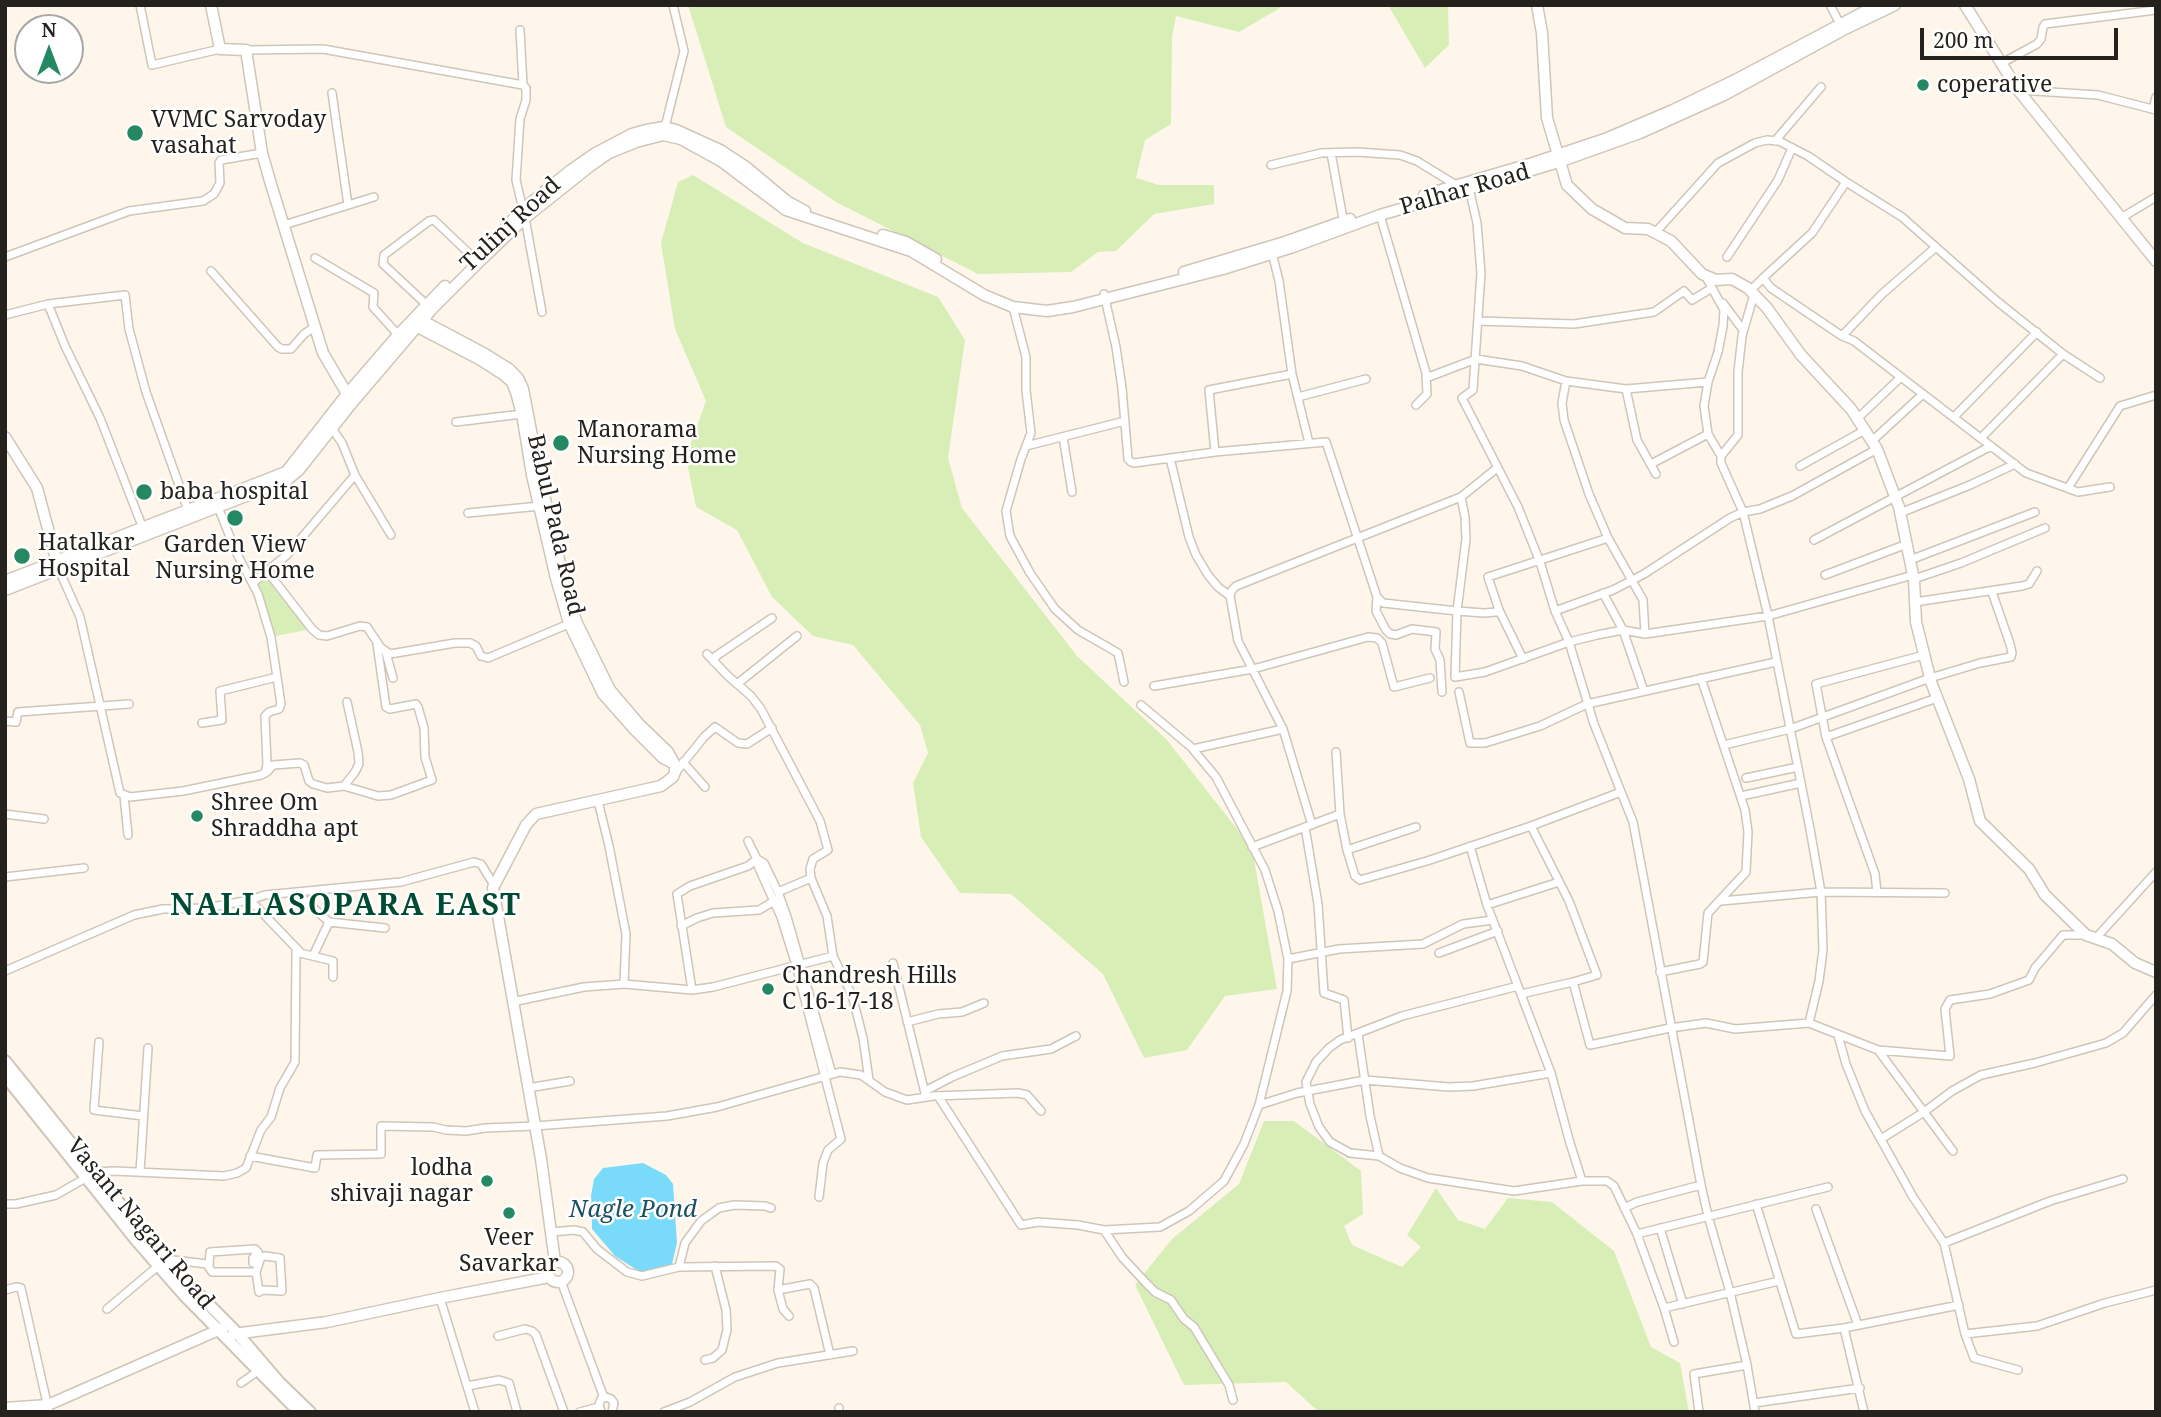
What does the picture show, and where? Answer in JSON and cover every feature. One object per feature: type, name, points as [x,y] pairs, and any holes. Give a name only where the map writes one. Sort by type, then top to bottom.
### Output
[{"type":"main road","name":"Vasant Nagari Road","points":[[5,1061],[183,1294],[228,1331],[310,1412]]},
{"type":"main road","name":"Vasant Nagari Road","points":[[5,1076],[92,1175]]},
{"type":"main road","name":"Vasant Nagari Road","points":[[228,1331],[258,1371],[299,1412]]},
{"type":"street","points":[[140,5],[152,65],[220,49],[324,49],[523,85]]},
{"type":"street","points":[[211,5],[220,49]]},
{"type":"street","points":[[673,5],[684,51],[664,131],[721,161],[786,210],[911,251],[984,295],[1014,305],[1026,357],[1026,390],[1031,433],[1006,511],[1010,536],[1030,573],[1055,609],[1078,630],[1118,653],[1124,682]]},
{"type":"street","points":[[1537,5],[1542,33],[1547,118],[1567,185],[1592,209],[1625,228],[1648,229],[1671,242],[1704,275],[1724,310],[1718,352],[1708,382],[1704,406],[1708,434],[1721,456],[1721,463],[1743,512],[1768,616],[1821,892],[1823,950],[1809,1023]]},
{"type":"street","points":[[1830,5],[1842,27]]},
{"type":"street","name":"Palhar Road","points":[[1842,27],[1877,5]]},
{"type":"street","name":"Palhar Road","points":[[1105,296],[1223,269],[1344,224],[1558,159],[1672,110],[1842,27],[1895,5]]},
{"type":"street","points":[[1965,5],[2018,90],[2156,261]]},
{"type":"street","points":[[2000,64],[2037,44],[2045,24],[2156,10]]},
{"type":"street","points":[[520,30],[526,100],[520,119],[516,180],[542,312]]},
{"type":"street","points":[[246,50],[262,153],[324,353],[349,398]]},
{"type":"street","points":[[1775,141],[1821,87]]},
{"type":"street","points":[[2018,90],[2098,95],[2155,110],[2156,97]]},
{"type":"street","points":[[332,93],[348,205]]},
{"type":"street","name":"Tulinj Road","points":[[189,514],[218,507],[287,481],[299,470],[349,398],[429,306],[524,213],[609,152],[664,131]]},
{"type":"street","points":[[1655,233],[1718,163],[1755,143],[1775,141],[1808,156],[1902,217],[2063,354],[2100,378]]},
{"type":"street","points":[[1727,257],[1778,180],[1792,148]]},
{"type":"street","points":[[5,257],[129,211],[203,201],[214,194],[220,183],[221,160],[262,153]]},
{"type":"street","points":[[1271,166],[1311,155],[1331,153],[1401,155],[1417,161],[1456,185]]},
{"type":"street","points":[[1331,153],[1344,224]]},
{"type":"street","name":"Palhar Road","points":[[1014,305],[1048,311],[1105,296],[1344,224],[1456,185],[1558,159]]},
{"type":"street","points":[[1721,456],[1738,435],[1738,372],[1743,330],[1752,292],[1763,278],[1812,233],[1846,182]]},
{"type":"street","points":[[1469,188],[1477,223],[1481,273],[1473,390],[1462,398],[1518,507],[1540,562],[1555,611],[1569,642],[1587,704],[1633,822],[1701,1185],[1730,1292],[1755,1412]]},
{"type":"street","points":[[284,225],[374,197]]},
{"type":"street","points":[[2121,218],[2156,197]]},
{"type":"street","name":"Tulinj Road","points":[[429,306],[524,213]]},
{"type":"street","points":[[1380,215],[1426,378],[1427,394],[1416,405]]},
{"type":"street","points":[[429,306],[383,264],[384,255],[434,220],[475,259]]},
{"type":"street","points":[[1842,336],[1882,294],[1936,247]]},
{"type":"street","points":[[1272,253],[1279,281],[1292,374],[1309,443]]},
{"type":"street","points":[[315,258],[374,293],[373,307],[401,338]]},
{"type":"street","points":[[211,271],[278,347],[291,349],[304,334],[315,327]]},
{"type":"street","points":[[1704,275],[1716,280],[1732,279],[1752,292],[1801,355],[1857,419],[1875,445],[1900,513],[1914,577],[1916,622],[1930,678],[1969,779],[1980,821],[2029,869],[2045,895],[2091,937]]},
{"type":"street","points":[[1763,278],[1771,288],[1842,336],[1854,341],[2026,472],[2077,492],[2110,487]]},
{"type":"street","points":[[1479,321],[1574,324],[1654,312],[1684,291],[1692,300],[1712,288]]},
{"type":"street","points":[[1712,288],[1743,330]]},
{"type":"street","points":[[5,315],[48,304],[125,295],[129,329],[146,392],[189,514]]},
{"type":"street","points":[[1105,296],[1116,347],[1130,462],[1326,442],[1377,597],[1376,611],[1390,634],[1412,629],[1436,632],[1435,649],[1440,660],[1442,692]]},
{"type":"street","points":[[48,304],[100,418],[144,531]]},
{"type":"street","name":"Babul Pada Road","points":[[416,322],[505,374],[512,382],[539,473],[573,622]]},
{"type":"street","name":"Babul Pada Road","points":[[416,322],[485,354],[518,378],[523,390],[532,475],[556,579],[573,622],[603,694],[663,758],[677,766]]},
{"type":"street","points":[[1954,417],[2037,332]]},
{"type":"street","points":[[1981,438],[2063,354]]},
{"type":"street","points":[[1426,378],[1476,359],[1522,366],[1566,381],[1626,389],[1708,382]]},
{"type":"street","points":[[1215,452],[1209,390],[1292,374]]},
{"type":"street","points":[[1857,419],[1901,377]]},
{"type":"street","points":[[1298,397],[1366,379]]},
{"type":"street","points":[[1566,381],[1562,404],[1564,420],[1589,494],[1608,538],[1643,600],[1645,634]]},
{"type":"street","points":[[1626,389],[1637,440],[1656,474]]},
{"type":"street","points":[[1555,611],[1633,579],[1743,512],[1760,509],[1792,496],[1875,445],[1923,394]]},
{"type":"street","points":[[2068,488],[2120,406],[2156,395]]},
{"type":"street","points":[[456,422],[522,414]]},
{"type":"street","points":[[1026,446],[1125,421]]},
{"type":"street","points":[[330,425],[342,443],[355,475],[391,534]]},
{"type":"street","name":"Tulinj Road","points":[[61,566],[286,472],[330,425]]},
{"type":"street","points":[[1800,466],[1865,430]]},
{"type":"street","points":[[1651,464],[1708,434]]},
{"type":"street","points":[[1063,436],[1072,492]]},
{"type":"street","points":[[5,437],[37,488],[80,617],[117,788],[124,796],[128,835]]},
{"type":"street","points":[[1814,540],[1991,446]]},
{"type":"street","points":[[1170,458],[1189,537],[1196,555],[1208,575],[1230,596]]},
{"type":"street","points":[[1900,513],[2015,464]]},
{"type":"street","points":[[1348,1038],[1344,1000],[1324,993],[1318,904],[1308,826],[1283,729],[1238,641],[1231,590],[1461,497],[1497,468]]},
{"type":"street","points":[[253,583],[287,555],[355,475]]},
{"type":"street","points":[[1461,497],[1466,539],[1457,611],[1455,677],[1485,672],[1569,642],[1623,630],[1645,634],[1768,616],[1961,563],[2045,528]]},
{"type":"street","points":[[468,513],[540,506]]},
{"type":"street","points":[[218,507],[236,552],[253,583],[271,637],[280,708],[269,712],[265,718],[265,773]]},
{"type":"street","points":[[1910,560],[2035,512]]},
{"type":"street","points":[[1523,659],[1499,610],[1488,577],[1608,538]]},
{"type":"street","points":[[1825,575],[1907,544]]},
{"type":"street","points":[[5,581],[61,566]]},
{"type":"street","points":[[5,590],[61,566]]},
{"type":"street","points":[[267,571],[319,635],[327,636],[360,626],[367,627],[386,653],[393,678]]},
{"type":"street","points":[[1915,603],[2029,584],[2037,571]]},
{"type":"street","points":[[1724,745],[1790,729],[1930,678],[2011,657],[2010,644],[1992,592]]},
{"type":"street","points":[[1603,593],[1623,630],[1644,691]]},
{"type":"street","points":[[1377,597],[1383,603],[1485,614],[1499,610]]},
{"type":"street","points":[[714,662],[716,656],[772,618]]},
{"type":"street","points":[[386,653],[470,643],[476,646],[481,656],[488,658],[573,622]]},
{"type":"street","points":[[737,684],[797,636]]},
{"type":"street","points":[[1154,686],[1253,669],[1368,637],[1377,638],[1382,643],[1394,687],[1430,678]]},
{"type":"street","points":[[124,796],[202,788],[265,773],[273,765],[300,763],[304,765],[313,784],[327,788],[344,786],[378,796],[391,795],[429,782],[432,778],[425,757],[424,727],[418,707],[411,704],[390,709],[386,707],[376,640]]},
{"type":"street","points":[[707,654],[756,702],[820,821],[828,850],[813,859],[811,878],[827,916],[833,956],[852,995],[863,1038],[869,1080]]},
{"type":"street","points":[[1877,891],[1875,874],[1826,737],[1816,684],[1924,655]]},
{"type":"street","points":[[1459,692],[1470,743],[1485,743],[1540,726],[1587,704],[1776,662]]},
{"type":"street","points":[[202,723],[222,720],[220,691],[277,677]]},
{"type":"street","points":[[1660,972],[1703,962],[1708,913],[1745,872],[1748,832],[1741,796],[1701,678]]},
{"type":"street","points":[[1826,737],[1937,698]]},
{"type":"street","points":[[344,786],[359,764],[347,702]]},
{"type":"street","points":[[5,722],[16,722],[18,712],[129,704]]},
{"type":"street","points":[[938,1096],[1021,1225],[1038,1222],[1078,1224],[1104,1230],[1160,1227],[1189,1211],[1224,1181],[1244,1144],[1259,1105],[1287,990],[1288,959],[1278,911],[1265,870],[1216,777],[1193,749],[1141,705]]},
{"type":"street","points":[[555,1262],[568,1268],[566,1277],[561,1281],[550,1277],[548,1270],[555,1262],[552,1232],[492,892],[494,884],[530,818],[536,814],[661,786],[673,778],[677,766],[715,727],[738,743],[747,744],[772,728]]},
{"type":"street","points":[[1193,749],[1283,729]]},
{"type":"street","points":[[1336,752],[1339,814],[1355,876],[1360,880],[1427,861],[1621,792]]},
{"type":"street","points":[[677,766],[705,787]]},
{"type":"street","points":[[1746,778],[1798,767]]},
{"type":"street","points":[[1741,796],[1801,783]]},
{"type":"street","points":[[598,801],[626,934],[624,984]]},
{"type":"street","points":[[5,814],[44,819]]},
{"type":"street","points":[[1252,847],[1339,814]]},
{"type":"street","points":[[1529,826],[1569,901],[1598,975],[1402,1016],[1329,1048],[1316,1062],[1306,1082],[1307,1091],[1319,1127],[1330,1142],[1350,1153],[1379,1156],[1400,1168],[1428,1178],[1514,1191],[1582,1181],[1607,1181],[1614,1186],[1637,1234],[1674,1342]]},
{"type":"street","points":[[1347,850],[1416,827]]},
{"type":"street","points":[[747,841],[758,866],[777,897],[799,964],[829,1075],[841,1139],[828,1150],[823,1163],[820,1197]]},
{"type":"street","points":[[1470,846],[1487,905],[1551,1073],[1582,1181]]},
{"type":"street","points":[[692,990],[677,894],[690,886],[748,866],[757,859]]},
{"type":"street","points":[[5,971],[134,915],[163,909],[206,908],[265,895],[401,882],[477,862],[494,884]]},
{"type":"street","points":[[5,877],[84,869]]},
{"type":"street","points":[[2091,937],[2156,872]]},
{"type":"street","points":[[681,926],[713,913],[754,911],[811,878]]},
{"type":"street","points":[[1487,905],[1559,882]]},
{"type":"street","points":[[1721,901],[1821,892],[1945,893]]},
{"type":"street","points":[[297,893],[329,922],[385,928]]},
{"type":"street","points":[[250,900],[301,953]]},
{"type":"street","points":[[1288,959],[1376,945],[1423,944],[1463,924],[1493,920]]},
{"type":"street","points":[[313,956],[329,922]]},
{"type":"street","points":[[1439,953],[1498,932]]},
{"type":"street","points":[[1573,982],[1590,1045],[1706,1023],[1735,1029],[1809,1023],[1878,1050],[1950,1056],[1945,1009],[1950,1000],[1990,994],[2029,980],[2035,968],[2063,935],[2091,937],[2112,944],[2135,963],[2154,968]]},
{"type":"street","points":[[5,1204],[36,1201],[56,1195],[92,1175],[140,1172],[224,1176],[246,1168],[261,1130],[271,1117],[280,1088],[295,1062],[296,952],[333,961],[333,977]]},
{"type":"street","points":[[512,1002],[584,987],[624,984],[692,990],[833,956]]},
{"type":"street","points":[[893,962],[925,1094]]},
{"type":"street","points":[[1881,1139],[1952,1091],[1981,1075],[2106,1043],[2123,1033],[2156,995]]},
{"type":"street","points":[[907,1022],[938,1014],[962,1012],[984,1003]]},
{"type":"street","points":[[1358,1034],[1379,1156]]},
{"type":"street","points":[[1838,1035],[1860,1099],[1913,1197],[1944,1243],[1971,1353],[1974,1357],[2018,1370]]},
{"type":"street","points":[[250,1156],[315,1168],[317,1155],[381,1154],[381,1126],[433,1127],[446,1130],[667,1116],[717,1107],[829,1075],[850,1073],[861,1075],[885,1092],[907,1100],[925,1094],[952,1077],[1002,1056],[1051,1049],[1076,1036]]},
{"type":"street","points":[[99,1042],[94,1110],[144,1116]]},
{"type":"street","points":[[140,1172],[148,1048]]},
{"type":"street","points":[[1878,1050],[1953,1151]]},
{"type":"street","points":[[1259,1105],[1307,1091],[1365,1080],[1450,1087],[1473,1086],[1551,1073]]},
{"type":"street","points":[[528,1088],[570,1081]]},
{"type":"street","points":[[925,1094],[938,1096],[1018,1093],[1027,1096],[1041,1111]]},
{"type":"street","points":[[1944,1243],[2050,1201],[2123,1179]]},
{"type":"street","points":[[1624,1209],[1637,1202],[1701,1185]]},
{"type":"street","points":[[1637,1234],[1828,1186]]},
{"type":"street","points":[[1756,1204],[1796,1334],[1844,1328],[1959,1305]]},
{"type":"street","points":[[679,1267],[685,1243],[701,1221],[719,1208],[734,1205],[771,1208]]},
{"type":"street","points":[[1816,1209],[1858,1325]]},
{"type":"street","points":[[1660,1228],[1683,1304]]},
{"type":"street","points":[[1104,1230],[1122,1257],[1146,1283],[1155,1292],[1171,1300],[1175,1310],[1194,1327],[1228,1385],[1233,1399]]},
{"type":"street","points":[[552,1232],[583,1232],[597,1249],[627,1272],[642,1276],[679,1267],[776,1266],[780,1269],[778,1290],[783,1309],[789,1316]]},
{"type":"street","points":[[253,1263],[258,1252],[255,1249],[210,1252],[209,1265],[212,1272],[256,1272]]},
{"type":"street","points":[[261,1257],[279,1257],[282,1291],[263,1290],[259,1293],[256,1272],[261,1257]]},
{"type":"street","points":[[107,1309],[161,1262],[209,1265]]},
{"type":"street","points":[[705,1360],[713,1358],[722,1350],[727,1331],[726,1310],[715,1266]]},
{"type":"street","points":[[5,1408],[48,1408],[228,1331],[327,1322],[440,1297],[550,1277]]},
{"type":"street","points":[[561,1281],[604,1398]]},
{"type":"street","points":[[1664,1308],[1779,1281]]},
{"type":"street","points":[[778,1290],[810,1284],[814,1288],[830,1355]]},
{"type":"street","points":[[5,1290],[21,1288],[48,1408]]},
{"type":"street","points":[[1965,1334],[2037,1326],[2105,1303],[2156,1290]]},
{"type":"street","points":[[440,1297],[475,1412]]},
{"type":"street","points":[[1844,1328],[1864,1412]]},
{"type":"street","points":[[498,1336],[525,1329],[533,1331],[564,1412]]},
{"type":"street","points":[[664,1412],[691,1402],[735,1377],[778,1363],[853,1351]]},
{"type":"street","points":[[1699,1412],[1695,1374],[1747,1365]]},
{"type":"street","points":[[241,1383],[258,1371]]},
{"type":"street","points":[[467,1386],[499,1380],[509,1383],[517,1412]]},
{"type":"street","points":[[1754,1403],[1860,1388]]},
{"type":"street","points":[[580,1412],[600,1409],[600,1401],[604,1398]]},
{"type":"street","points":[[604,1398],[613,1401],[615,1406],[612,1412]]},
{"type":"green space","points":[[688,5],[1285,5],[1239,32],[1176,16],[1172,37],[1171,124],[1145,140],[1136,178],[1159,185],[1214,185],[1214,204],[1154,214],[1116,251],[1098,252],[1071,272],[978,274],[836,202],[726,127]]},
{"type":"green space","points":[[1388,5],[1448,5],[1449,45],[1425,68]]},
{"type":"green space","points":[[693,175],[803,243],[938,297],[965,340],[948,458],[962,508],[1077,656],[1167,740],[1252,848],[1277,989],[1225,996],[1187,1050],[1144,1058],[1103,974],[1011,894],[960,893],[921,837],[913,783],[928,753],[920,725],[853,645],[813,636],[772,597],[737,530],[696,507],[686,457],[706,401],[675,329],[661,243],[678,182]]},
{"type":"green space","points":[[267,571],[312,629],[271,637],[253,583]]},
{"type":"green space","points":[[1264,1121],[1294,1121],[1361,1171],[1363,1214],[1344,1226],[1352,1245],[1402,1267],[1421,1247],[1407,1235],[1436,1188],[1458,1220],[1485,1229],[1508,1198],[1552,1202],[1614,1251],[1651,1347],[1680,1363],[1689,1412],[1319,1412],[1286,1382],[1184,1385],[1135,1285],[1172,1239],[1239,1184]]},
{"type":"water","name":"Nagle Pond","points":[[643,1163],[666,1175],[673,1184],[677,1243],[672,1264],[640,1272],[615,1256],[592,1229],[591,1196],[594,1179],[603,1168]]},
{"type":"place","name":"coperative","points":[[1923,85]]},
{"type":"place","name":"VVMC Sarvoday vasahat","points":[[135,133]]},
{"type":"place","name":"Manorama Nursing Home","points":[[561,443]]},
{"type":"place","name":"baba hospital","points":[[144,492]]},
{"type":"place","name":"Garden View Nursing Home","points":[[235,518]]},
{"type":"place","name":"Hatalkar Hospital","points":[[22,556]]},
{"type":"place","name":"Shree Om Shraddha apt","points":[[197,816]]},
{"type":"place","name":"Chandresh Hills C 16-17-18","points":[[768,989]]},
{"type":"place","name":"lodha shivaji nagar","points":[[487,1181]]},
{"type":"place","name":"Veer Savarkar","points":[[509,1213]]},
{"type":"district","name":"NALLASOPARA EAST","points":[[346,906]]}]
